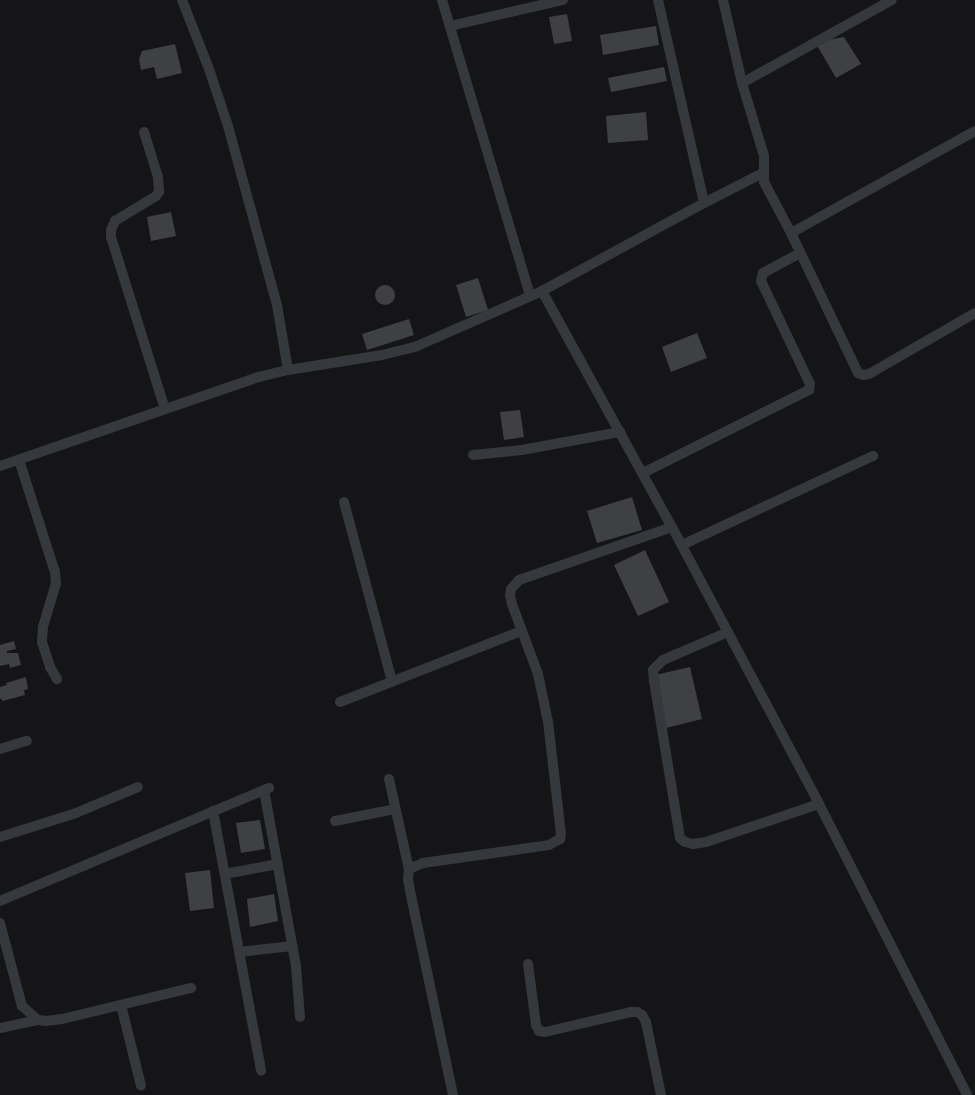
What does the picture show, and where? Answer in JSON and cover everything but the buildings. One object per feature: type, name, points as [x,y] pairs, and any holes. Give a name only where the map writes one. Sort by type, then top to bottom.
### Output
[{"type":"street","points":[[182,0],[209,69],[228,126],[277,305],[288,370]]},
{"type":"street","points":[[442,0],[530,296]]},
{"type":"street","points":[[450,26],[563,0]]},
{"type":"street","points":[[658,0],[704,203]]},
{"type":"street","points":[[723,0],[742,83],[764,156],[764,182],[791,233],[854,367],[863,375],[869,374],[975,313]]},
{"type":"street","points":[[742,83],[892,0]]},
{"type":"street","points":[[791,233],[975,130]]},
{"type":"street","points":[[144,132],[158,177],[159,192],[156,196],[115,221],[111,230],[111,237],[165,409]]},
{"type":"street","points":[[0,466],[255,378],[288,370],[375,356],[417,346],[542,291],[704,203],[763,173]]},
{"type":"street","points":[[643,473],[809,390],[810,384],[761,281],[763,273],[800,253]]},
{"type":"street","points":[[542,291],[682,545],[819,804],[966,1095]]},
{"type":"street","points":[[473,455],[522,450],[620,432]]},
{"type":"street","points":[[682,545],[873,456]]},
{"type":"street","points":[[19,460],[56,572],[56,583],[43,627],[42,642],[50,667],[58,679]]},
{"type":"street","points":[[344,502],[392,681]]},
{"type":"street","points":[[410,869],[423,863],[548,845],[560,839],[561,834],[548,722],[538,674],[521,631],[510,595],[511,589],[519,580],[672,527]]},
{"type":"street","points":[[340,702],[521,631]]},
{"type":"street","points":[[728,632],[663,660],[654,670],[654,681],[680,838],[685,842],[693,844],[706,842],[819,804]]},
{"type":"street","points":[[0,749],[27,741]]},
{"type":"street","points":[[389,779],[410,869],[408,878],[411,896],[453,1095]]},
{"type":"street","points":[[0,837],[76,813],[138,787]]},
{"type":"street","points":[[0,901],[266,789],[296,966],[300,1017]]},
{"type":"street","points":[[335,821],[395,809]]},
{"type":"street","points":[[213,811],[261,1071]]},
{"type":"street","points":[[225,874],[278,864]]},
{"type":"street","points":[[0,923],[22,1006],[38,1020]]},
{"type":"street","points":[[239,952],[293,946]]},
{"type":"street","points":[[528,964],[536,1025],[539,1031],[546,1032],[631,1012],[637,1012],[642,1015],[646,1022],[662,1095]]},
{"type":"street","points":[[0,1028],[38,1020],[54,1020],[191,988]]},
{"type":"street","points":[[121,1005],[141,1086]]}]
